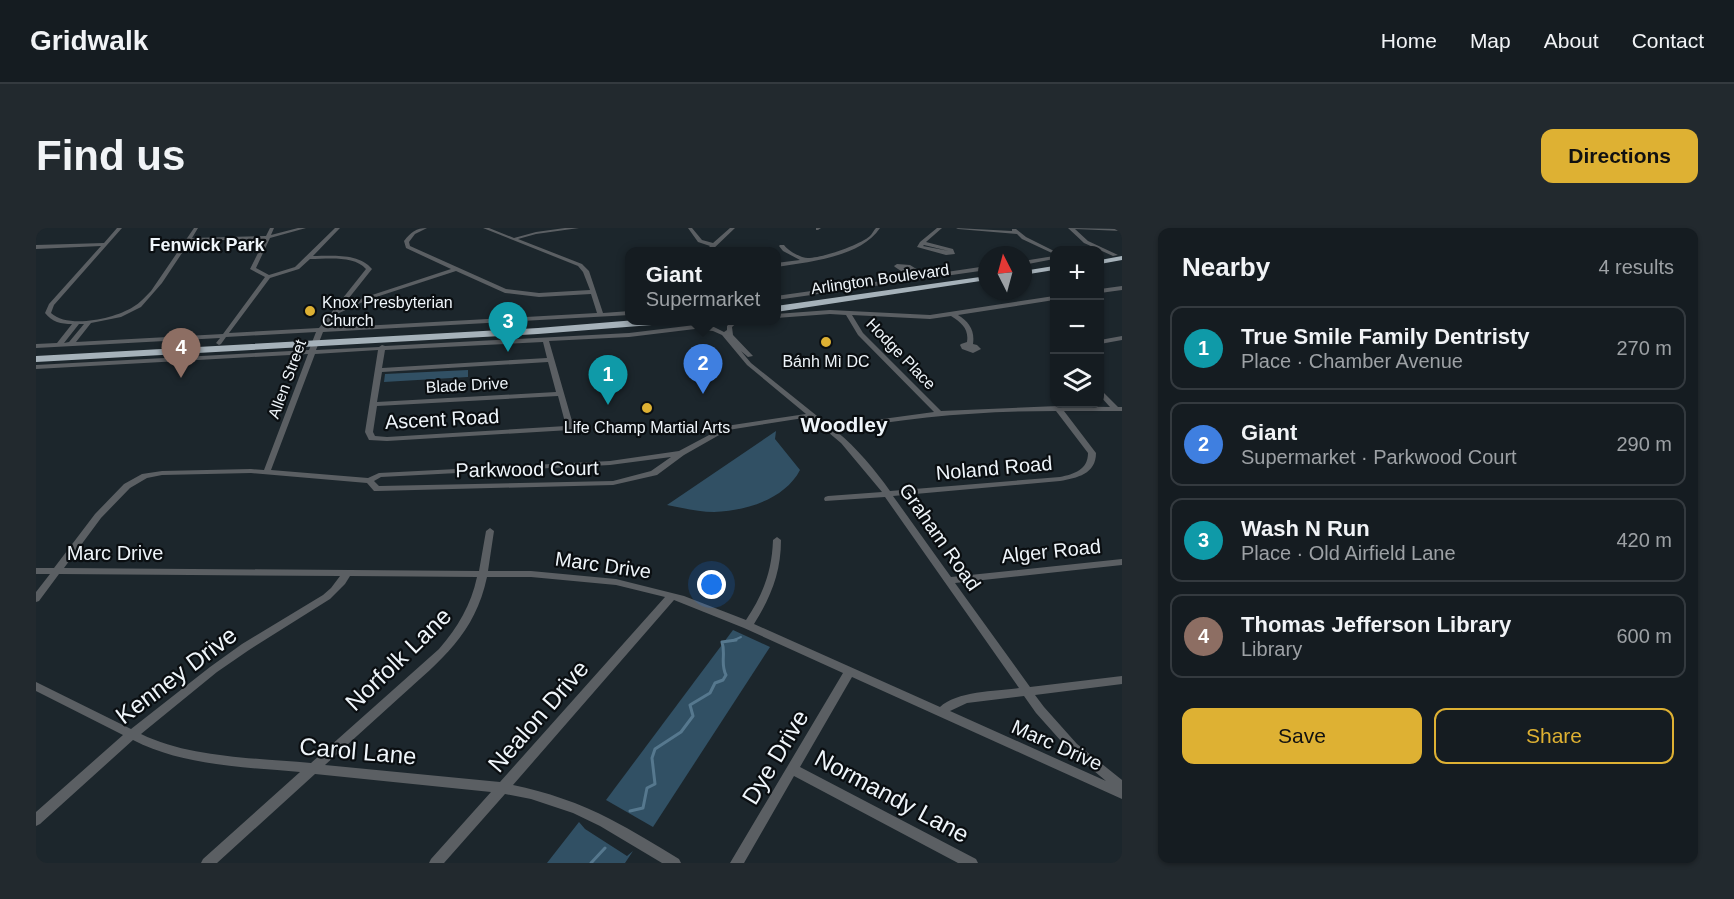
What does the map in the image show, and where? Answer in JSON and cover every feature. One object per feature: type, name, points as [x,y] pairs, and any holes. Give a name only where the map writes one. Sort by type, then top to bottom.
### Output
[{"type":"highway","points":[[1032,267],[1050,265]]},
{"type":"highway","points":[[1032,272],[1050,269]]},
{"type":"highway","name":"Arlington Boulevard","points":[[781,308],[978,274]]},
{"type":"highway","name":"Arlington Boulevard","points":[[797,304],[978,279]]},
{"type":"highway","points":[[781,301],[828,312]]},
{"type":"highway","points":[[36,359],[120,358],[316,341],[625,320]]},
{"type":"highway","points":[[36,353],[221,340],[316,341],[465,336],[625,325]]},
{"type":"highway","points":[[438,337],[453,344],[465,336]]},
{"type":"street","points":[[120,228],[48,309],[50,316],[57,320],[88,322],[120,315],[140,306],[196,228]]},
{"type":"street","points":[[268,277],[255,272],[254,268],[272,228]]},
{"type":"street","points":[[187,240],[268,237],[304,228]]},
{"type":"street","points":[[36,346],[221,340],[268,277],[294,269],[338,228]]},
{"type":"street","points":[[425,228],[408,237],[406,242],[408,247],[505,291],[521,295],[594,292]]},
{"type":"street","points":[[485,228],[580,264],[586,271],[601,315]]},
{"type":"street","points":[[514,239],[536,233],[577,228]]},
{"type":"street","points":[[690,228],[700,241],[713,245],[733,228]]},
{"type":"street","points":[[781,264],[863,244],[874,237],[878,228]]},
{"type":"street","points":[[922,243],[953,252],[920,247],[922,243],[940,228]]},
{"type":"street","points":[[958,228],[1017,233]]},
{"type":"street","points":[[1012,228],[1050,251]]},
{"type":"street","points":[[1072,228],[1122,230]]},
{"type":"street","points":[[1072,228],[1092,246]]},
{"type":"street","points":[[36,247],[106,244]]},
{"type":"street","points":[[782,246],[785,250],[805,260]]},
{"type":"street","points":[[1104,252],[1122,248]]},
{"type":"street","name":"Allen Street","points":[[267,471],[316,341],[333,314],[369,272],[368,265],[352,259],[309,257]]},
{"type":"street","points":[[1032,262],[1050,259]]},
{"type":"street","points":[[914,278],[897,266],[908,266],[925,277]]},
{"type":"street","points":[[333,314],[365,299],[456,269]]},
{"type":"street","points":[[781,299],[978,269]]},
{"type":"street","points":[[1104,290],[1122,288]]},
{"type":"street","points":[[349,296],[365,299]]},
{"type":"street","points":[[781,316],[828,312],[919,317],[1050,299]]},
{"type":"street","points":[[316,341],[625,313]]},
{"type":"street","name":"Hodge Place","points":[[848,313],[860,334],[938,412]]},
{"type":"street","points":[[952,314],[970,328],[972,334],[970,344]]},
{"type":"street","points":[[59,345],[77,322]]},
{"type":"street","points":[[71,344],[88,322]]},
{"type":"street","points":[[720,325],[726,333]]},
{"type":"street","points":[[726,333],[732,325]]},
{"type":"street","points":[[316,341],[382,348],[628,335],[702,327],[714,328],[726,333]]},
{"type":"street","name":"Graham Road","points":[[726,333],[756,363],[757,369],[831,430],[857,455],[888,494],[1027,692],[1073,747],[1122,788]]},
{"type":"street","points":[[1104,341],[1122,338]]},
{"type":"street","points":[[545,339],[561,394]]},
{"type":"street","name":"Ascent Road","points":[[382,348],[370,435],[376,439],[570,428],[561,394]]},
{"type":"street","points":[[36,367],[120,358]]},
{"type":"street","points":[[378,370],[550,360]]},
{"type":"street","name":"Blade Drive","points":[[374,404],[561,394]]},
{"type":"street","points":[[1104,396],[1119,409]]},
{"type":"street","points":[[831,430],[884,419],[938,412],[1050,408]]},
{"type":"street","points":[[1059,408],[1119,409]]},
{"type":"street","name":"Noland Road","points":[[828,499],[1060,479],[1082,473],[1092,464],[1092,453],[1059,408]]},
{"type":"street","name":"Parkwood Court","points":[[369,481],[377,489],[613,483],[654,473],[681,453],[726,428],[811,415]]},
{"type":"street","name":"Parkwood Court","points":[[58,571],[98,516],[128,486],[145,476],[162,473],[267,471],[369,481],[379,475],[610,463],[681,453]]},
{"type":"street","name":"Norfolk Lane","points":[[208,863],[443,652],[458,635],[475,607],[490,531]]},
{"type":"street","points":[[747,625],[763,603],[774,580],[777,540]]},
{"type":"street","name":"Alger Road","points":[[949,580],[1122,562]]},
{"type":"street","name":"Marc Drive","points":[[36,571],[483,574],[585,577],[645,588],[747,625],[1122,794]]},
{"type":"street","points":[[36,599],[58,571]]},
{"type":"street","name":"Kenney Drive","points":[[36,820],[132,734],[210,670],[331,593],[347,573]]},
{"type":"street","name":"Nealon Drive","points":[[436,863],[672,596]]},
{"type":"street","name":"Dye Drive","points":[[737,863],[849,672]]},
{"type":"street","points":[[941,713],[948,706],[966,699],[1122,680]]},
{"type":"street","name":"Carol Lane","points":[[36,686],[155,746],[198,757],[503,788],[531,794],[604,822],[674,863]]},
{"type":"street","name":"Normandy Lane","points":[[792,769],[971,863]]},
{"type":"shaded area","points":[[468,370],[468,377],[384,382],[385,374]]},
{"type":"shaded area","points":[[776,431],[775,439],[800,470],[785,489],[775,496],[751,506],[714,512],[667,505]]},
{"type":"shaded area","points":[[733,630],[770,647],[653,827],[606,800]]},
{"type":"shaded area","points":[[579,822],[585,829],[627,856],[633,851],[625,863],[547,863]]},
{"type":"waterway","points":[[733,640],[741,637]]},
{"type":"waterway","points":[[630,811],[643,808],[647,788],[655,784],[652,758],[655,749],[681,732],[693,716],[690,705],[710,693],[715,683],[723,680],[726,675],[723,667],[722,642],[733,640]]},
{"type":"waterway","points":[[591,863],[605,848]]},
{"type":"place","name":"Knox Presbyterian Church","points":[[310,311]]},
{"type":"place","name":"Bánh Mì DC","points":[[826,342]]},
{"type":"place","name":"Wash N Run","points":[[508,352]]},
{"type":"place","name":"Thomas Jefferson Library","points":[[181,378]]},
{"type":"place","name":"Giant","points":[[703,394]]},
{"type":"place","name":"True Smile Family Dentristy","points":[[608,405]]},
{"type":"place","name":"Life Champ Martial Arts","points":[[647,408]]},
{"type":"district","name":"Fenwick Park","points":[[207,245]]},
{"type":"district","name":"Woodley","points":[[844,424]]}]
